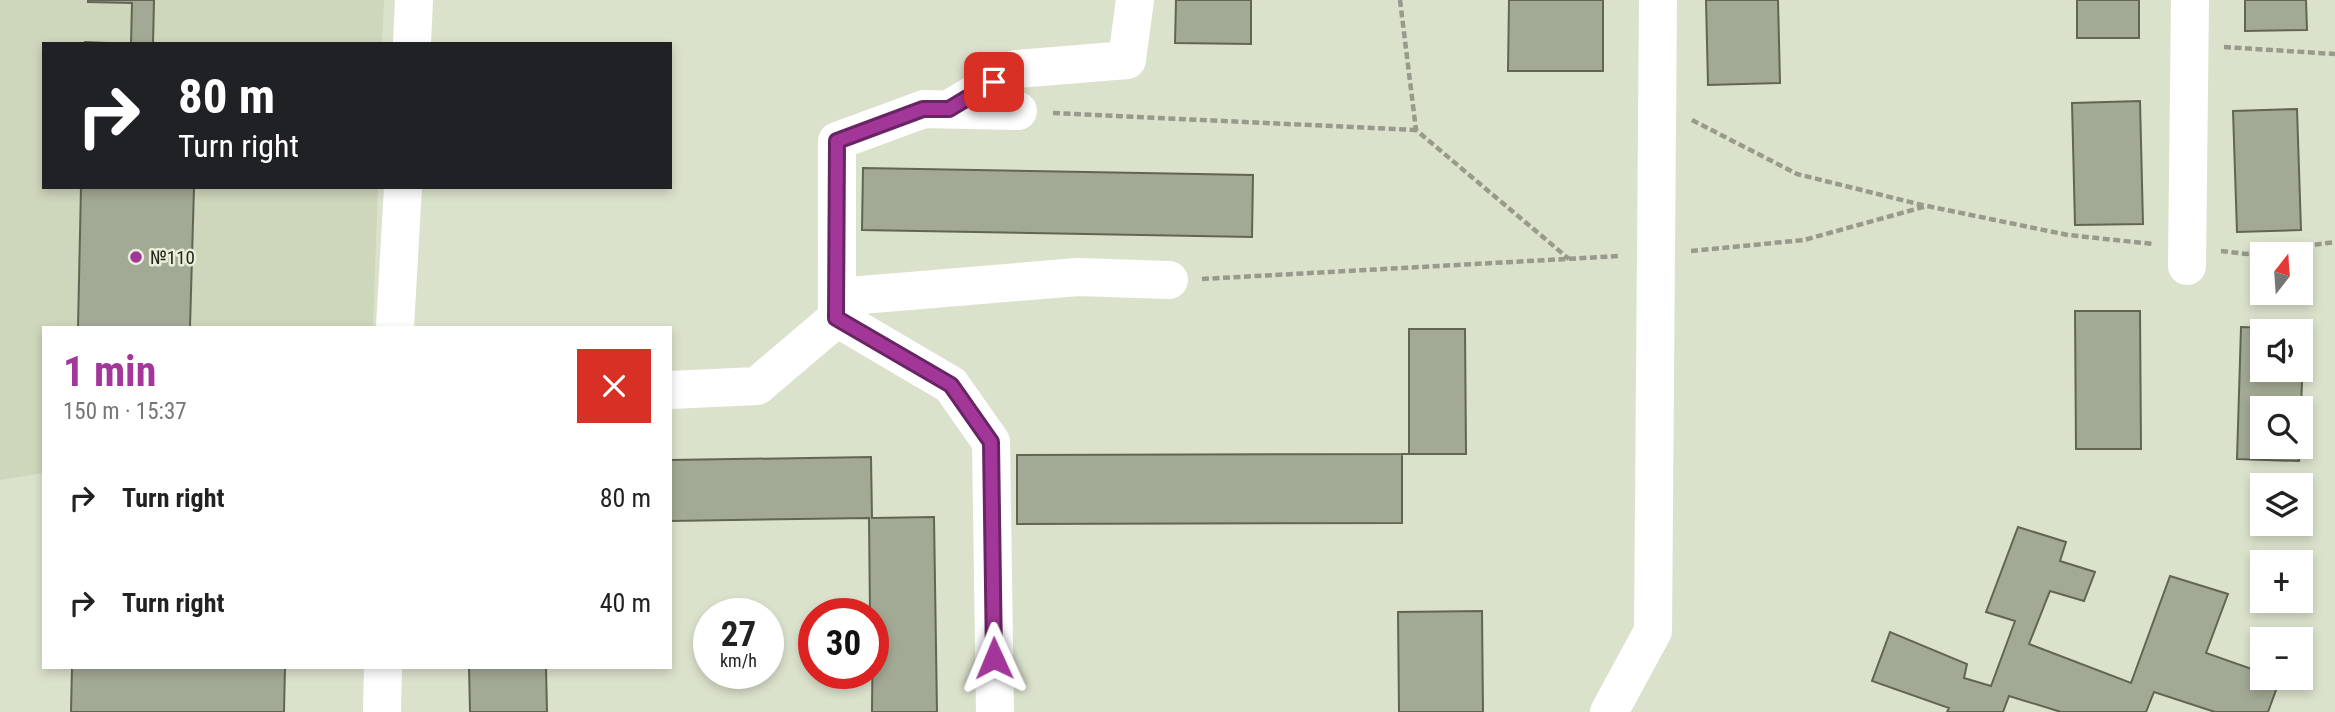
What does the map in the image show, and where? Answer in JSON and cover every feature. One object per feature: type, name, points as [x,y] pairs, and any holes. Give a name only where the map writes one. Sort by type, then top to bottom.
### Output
[{"type":"street","points":[[412,42],[414,0]]},
{"type":"street","points":[[949,109],[1016,69],[1127,60],[1135,0]]},
{"type":"street","points":[[1609,712],[1653,631],[1658,0]]},
{"type":"street","points":[[2190,0],[2190,254]]},
{"type":"street","points":[[837,308],[837,141],[923,109],[1018,111]]},
{"type":"street","points":[[395,326],[403,189]]},
{"type":"street","points":[[672,390],[757,386],[837,308],[1078,277],[1169,280]]},
{"type":"street","points":[[837,308],[951,385],[991,442],[995,712]]},
{"type":"street","points":[[382,712],[383,669]]},
{"type":"path","points":[[1400,0],[1416,130]]},
{"type":"path","points":[[2190,45],[2335,54]]},
{"type":"path","points":[[1657,102],[1797,174],[1927,206],[2067,235],[2190,254],[2246,254],[2335,242]]},
{"type":"path","points":[[1018,111],[1416,130],[1569,258]]},
{"type":"path","points":[[1169,280],[1656,254],[1804,240],[1927,206]]},
{"type":"shaded area","points":[[0,0],[384,0],[382,42],[42,42],[42,189],[378,189],[373,326],[42,326],[42,473],[0,480]]},
{"type":"building","points":[[154,0],[153,42],[131,42],[132,3],[88,2]]},
{"type":"building","points":[[1176,0],[1251,0],[1251,44],[1175,43]]},
{"type":"building","points":[[1509,0],[1603,0],[1603,71],[1508,71]]},
{"type":"building","points":[[1706,0],[1778,0],[1780,83],[1708,85]]},
{"type":"building","points":[[2077,0],[2139,0],[2139,38],[2077,38]]},
{"type":"building","points":[[2245,0],[2306,0],[2307,30],[2245,31]]},
{"type":"building","points":[[2140,101],[2143,224],[2075,225],[2072,103]]},
{"type":"building","points":[[2297,109],[2301,230],[2237,232],[2233,111]]},
{"type":"building","points":[[863,168],[1253,175],[1252,237],[862,230]]},
{"type":"building","name":"№110","points":[[81,189],[194,189],[190,326],[78,326]]},
{"type":"building","points":[[2075,311],[2140,311],[2141,449],[2076,449]]},
{"type":"building","points":[[2241,327],[2250,327],[2250,382],[2302,382],[2301,396],[2250,396],[2250,459],[2299,461],[2237,459]]},
{"type":"building","points":[[1409,329],[1465,329],[1466,454],[1409,454]]},
{"type":"building","points":[[1402,454],[1402,523],[1017,524],[1017,455]]},
{"type":"building","points":[[871,457],[872,518],[934,517],[937,712],[872,712],[872,689],[889,689],[889,598],[870,598],[869,518],[672,521],[672,460]]},
{"type":"building","points":[[2018,527],[2066,542],[2060,561],[2095,572],[2084,601],[2050,591],[2029,644],[2131,683],[2170,576],[2228,594],[2206,653],[2250,668],[2250,690],[2276,690],[2268,712],[2215,712],[2154,692],[2146,712],[2061,712],[2009,696],[2003,712],[1947,712],[1949,708],[1872,681],[1890,632],[1967,664],[1964,678],[1991,686],[2015,621],[1986,612]]},
{"type":"building","points":[[1482,611],[1483,712],[1399,712],[1398,612]]},
{"type":"building","points":[[72,669],[285,669],[284,712],[71,712]]},
{"type":"building","points":[[469,669],[546,669],[547,712],[470,712]]},
{"type":"place","name":"№110","points":[[136,257]]},
{"type":"route","points":[[994,82],[949,109],[923,109],[837,141],[836,318],[951,385],[991,442],[994,658]]}]
